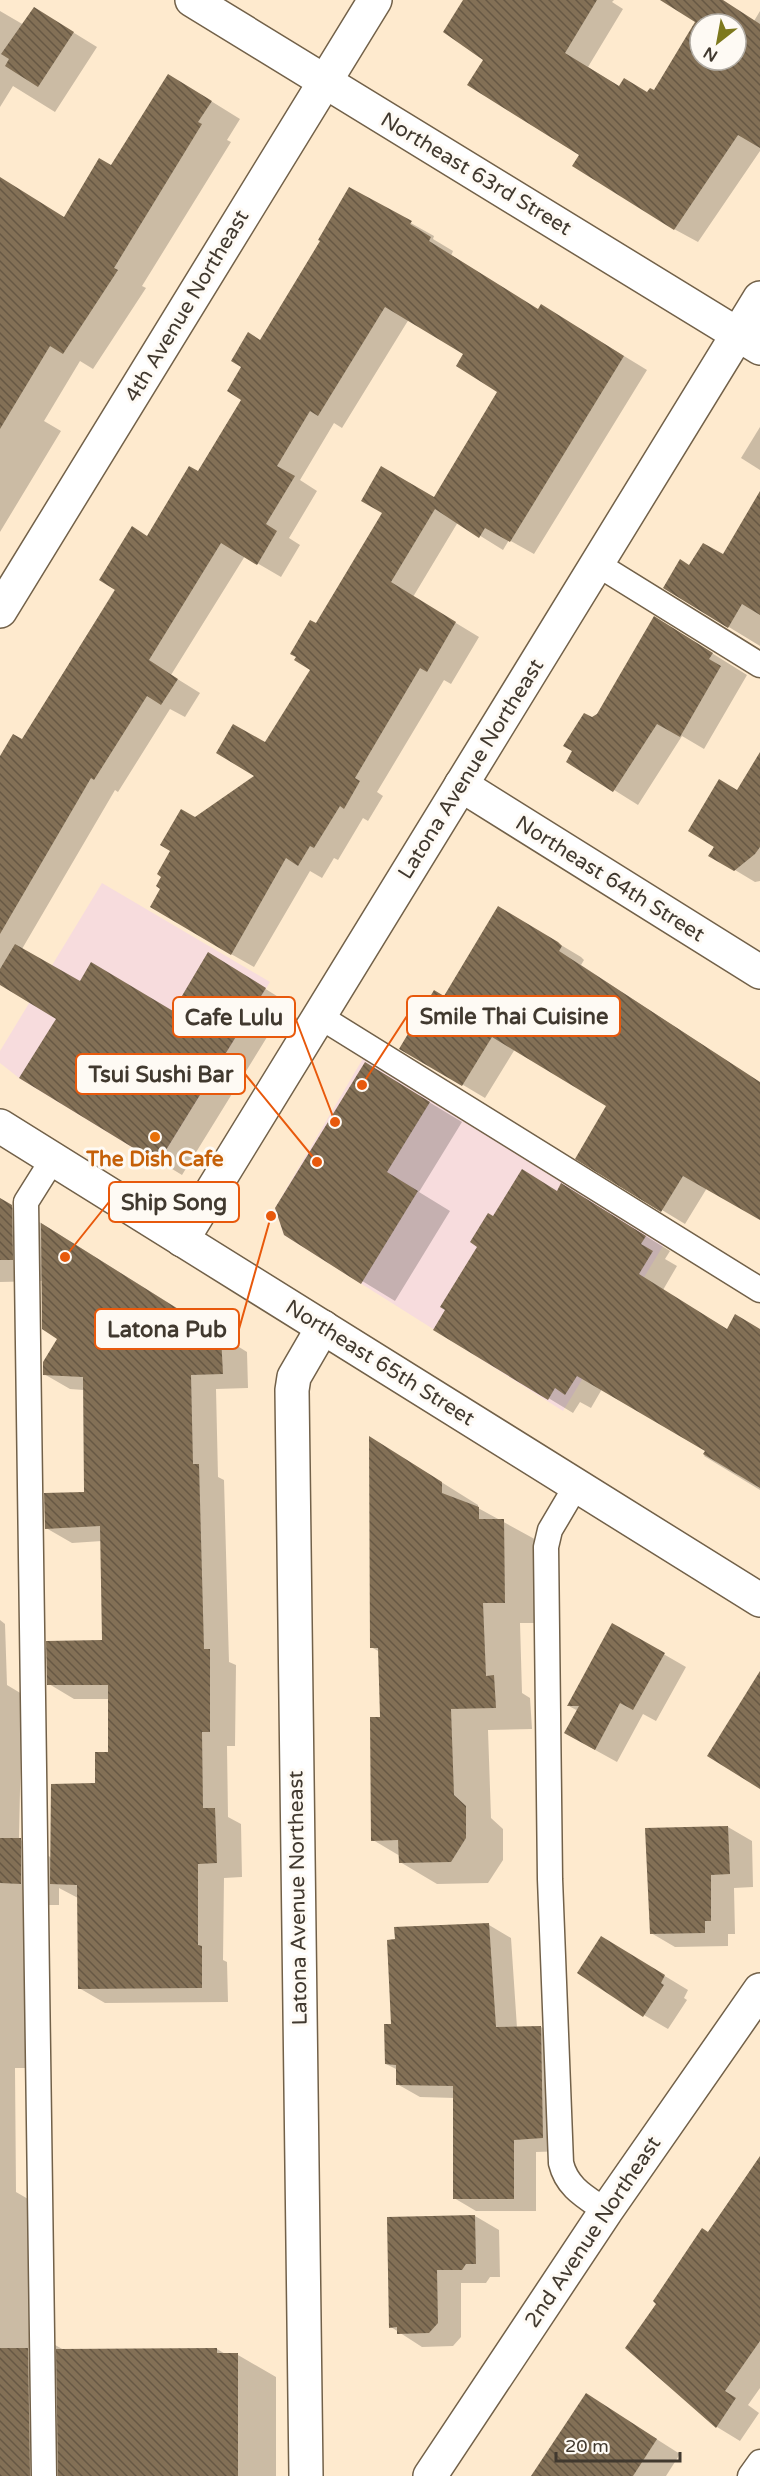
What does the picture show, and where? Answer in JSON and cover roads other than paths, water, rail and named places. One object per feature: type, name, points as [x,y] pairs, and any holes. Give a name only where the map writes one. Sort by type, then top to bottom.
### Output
[{"type":"street","name":"Northeast 63rd Street","points":[[192,0],[749,341]]},
{"type":"street","name":"4th Avenue Northeast","points":[[0,611],[375,0]]},
{"type":"street","name":"Latona Avenue Northeast","points":[[183,1240],[597,564],[749,341],[760,298]]},
{"type":"street","name":"Northeast 64th Street","points":[[461,785],[760,972]]},
{"type":"street","name":"Northeast 65th Street","points":[[0,1126],[760,1600]]},
{"type":"street","name":"Latona Avenue Northeast","points":[[306,2476],[292,1390],[294,1377],[323,1327]]},
{"type":"street","name":"2nd Avenue Northeast","points":[[430,2476],[606,2211],[760,1990]]},
{"type":"lane","points":[[597,564],[760,665]]},
{"type":"lane","points":[[319,1016],[760,1290]]},
{"type":"lane","points":[[44,2476],[26,1202],[53,1159]]},
{"type":"lane","points":[[576,1486],[550,1530],[546,1546],[550,1879],[561,2163],[565,2176],[573,2188],[606,2211]]},
{"type":"lane","points":[[750,2476],[760,2462]]},
{"type":"place","name":"Smile Thai Cuisine","points":[[362,1085]]},
{"type":"place","name":"Cafe Lulu","points":[[335,1122]]},
{"type":"place","name":"The Dish Cafe","points":[[155,1137]]},
{"type":"place","name":"Tsui Sushi Bar","points":[[317,1162]]},
{"type":"place","name":"Latona Pub","points":[[271,1216]]},
{"type":"place","name":"Ship Song","points":[[65,1257]]}]
